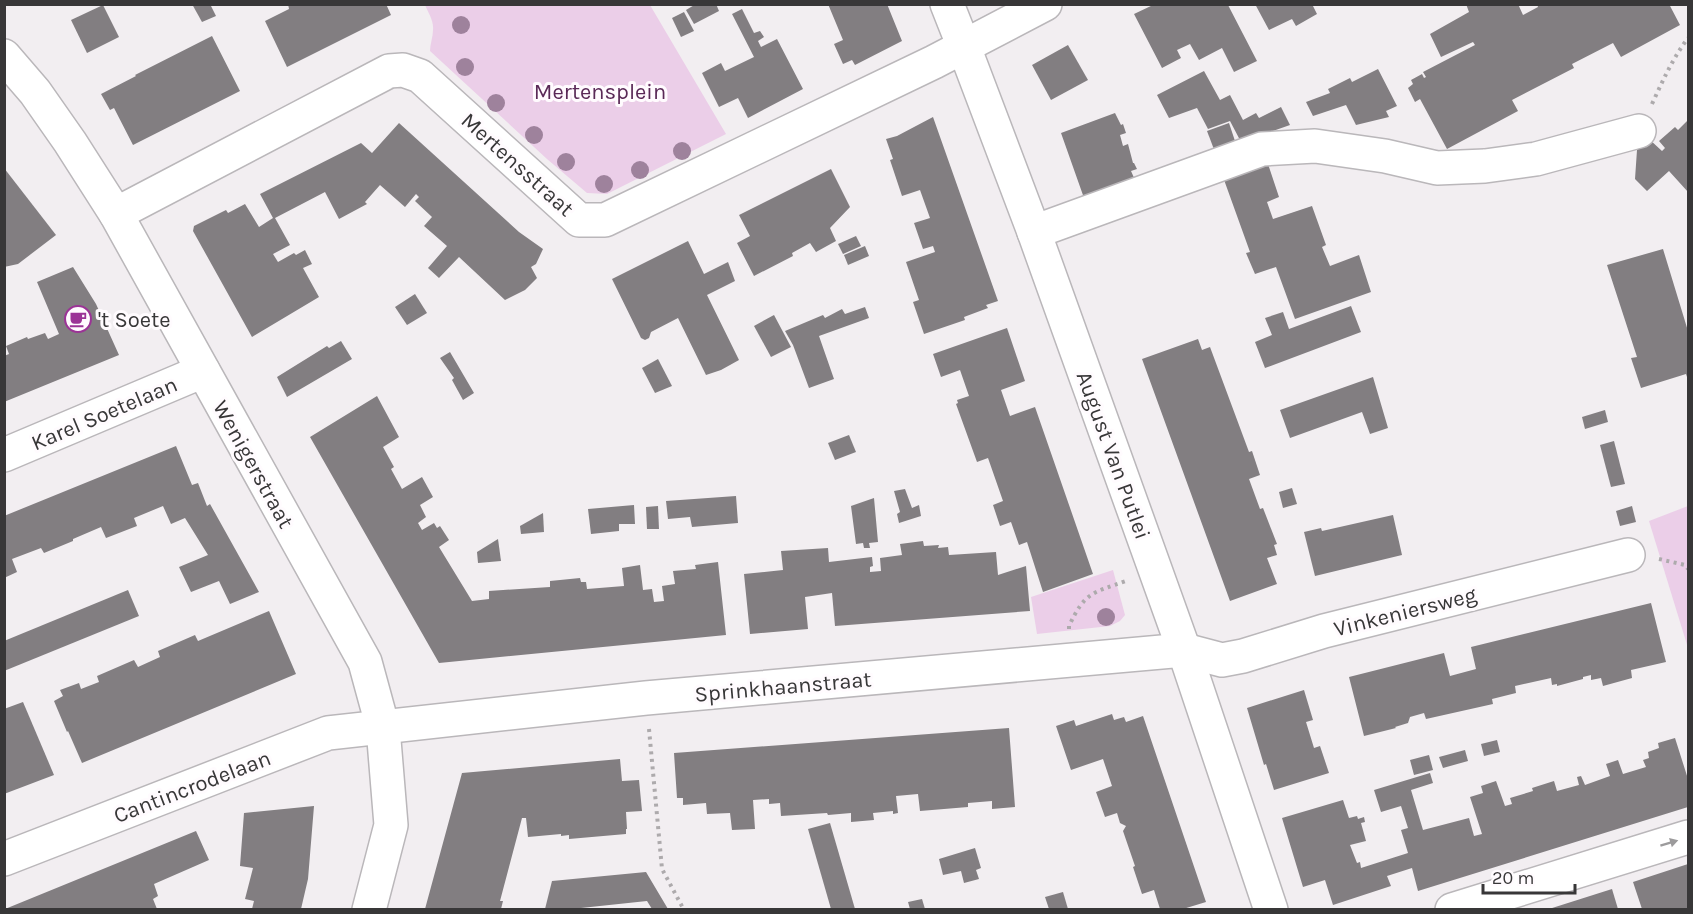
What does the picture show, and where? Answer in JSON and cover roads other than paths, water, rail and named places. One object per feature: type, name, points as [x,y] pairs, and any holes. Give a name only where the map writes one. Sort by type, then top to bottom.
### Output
[{"type":"street","name":"August Van Putlei","points":[[947,4],[1034,231],[1184,650],[1271,909]]},
{"type":"street","name":"Mertensstraat","points":[[116,214],[389,71],[403,70],[420,76],[579,220],[604,220],[964,47],[1045,4]]},
{"type":"street","name":"Wenigerstraat","points":[[4,56],[35,92],[59,125],[116,214],[365,662],[383,728],[391,825],[369,909]]},
{"type":"street","points":[[1034,231],[1262,149],[1315,146],[1385,156],[1437,168],[1485,166],[1536,159],[1639,131]]},
{"type":"street","name":"Karel Soetelaan","points":[[4,455],[203,371]]},
{"type":"street","name":"Vinkeniersweg","points":[[1184,650],[1222,660],[1324,631],[1628,555]]},
{"type":"street","name":"Sprinkhaanstraat","points":[[383,728],[646,698],[1184,650]]},
{"type":"street","name":"Cantincrodelaan","points":[[4,859],[328,733],[383,728]]},
{"type":"street","points":[[1452,909],[1689,837]]},
{"type":"place","name":"'t Soete","points":[[78,319]]},
{"type":"park label","name":"Mertensplein","points":[[600,91]]}]
